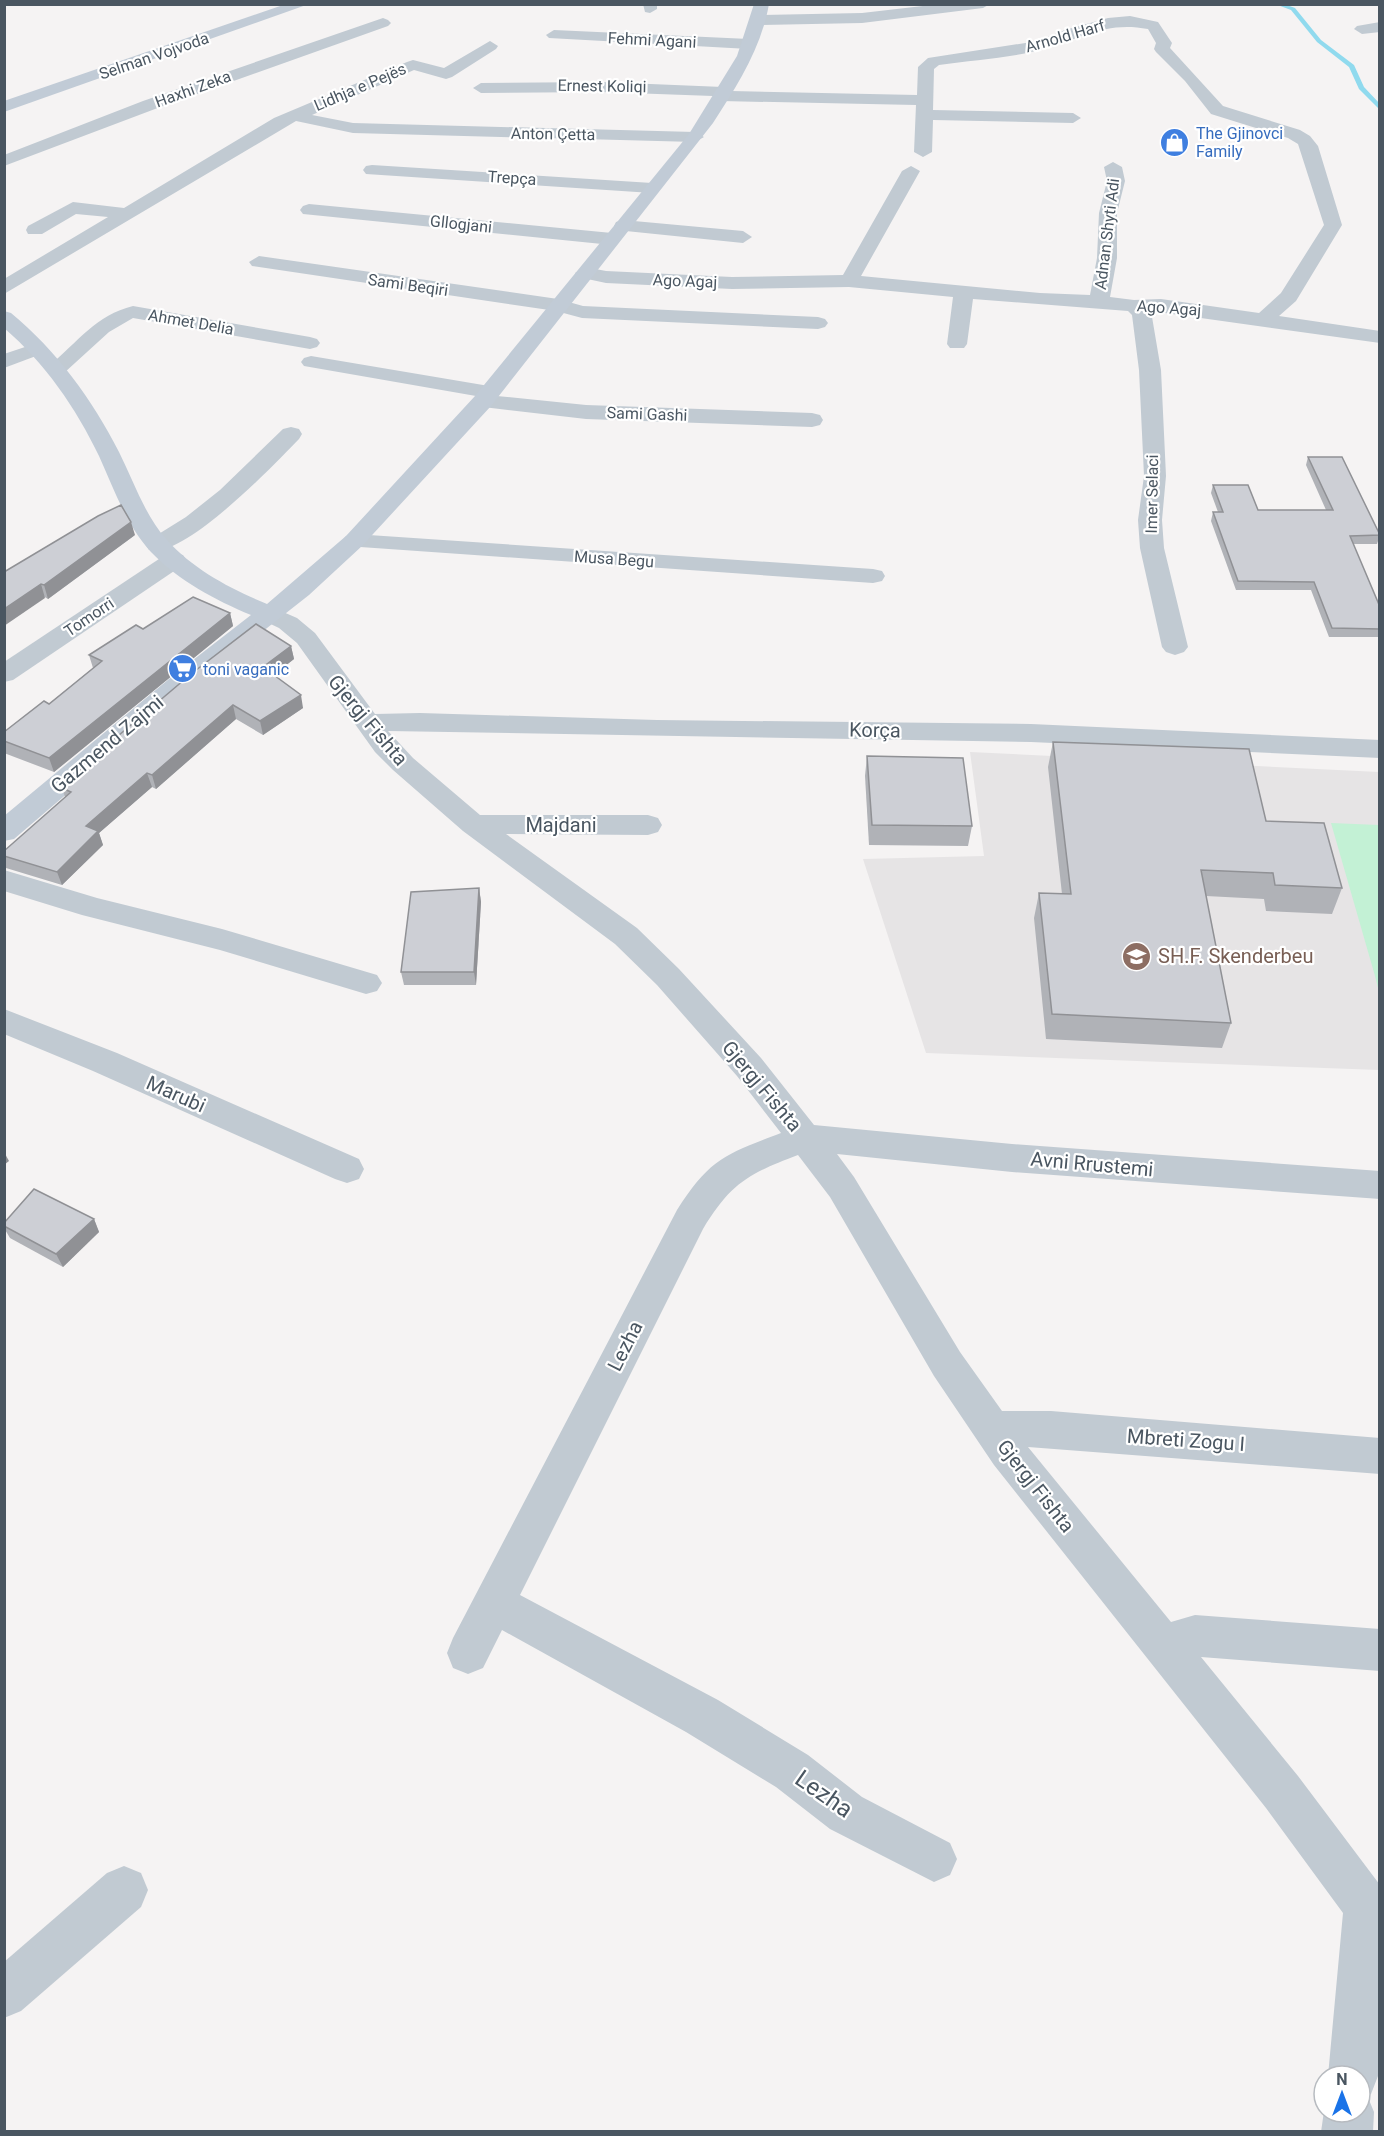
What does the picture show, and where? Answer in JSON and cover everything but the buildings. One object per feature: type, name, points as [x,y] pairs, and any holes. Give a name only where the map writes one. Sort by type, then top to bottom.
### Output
[{"type":"street","name":"Selman Vojvoda","points":[[4,107],[302,4]]},
{"type":"street","points":[[4,317],[57,369],[108,451],[122,507],[166,553],[228,596],[267,613],[300,590],[354,541],[517,360],[558,305],[695,137],[749,44],[761,12],[862,18],[983,4]]},
{"type":"street","name":"Arnold Harf","points":[[923,152],[926,67],[934,61],[1041,45],[1070,33],[1108,23],[1130,21],[1153,25],[1158,29],[1164,43],[1162,49],[1191,78],[1216,110],[1294,135],[1309,146],[1333,225],[1289,297],[1264,319]]},
{"type":"street","name":"Haxhi Zeka","points":[[4,161],[149,105],[383,22]]},
{"type":"street","points":[[1362,29],[1380,27]]},
{"type":"street","name":"Fehmi Agani","points":[[554,35],[749,44]]},
{"type":"street","name":"Lidhja e Pejës","points":[[4,288],[294,116],[413,65],[446,74],[490,46]]},
{"type":"street","name":"Ernest Koliqi","points":[[481,88],[559,86],[722,94]]},
{"type":"street","points":[[722,94],[1073,118]]},
{"type":"street","name":"Lidhja e Pejës","points":[[294,116],[353,128],[418,130]]},
{"type":"street","name":"Anton Çetta","points":[[418,130],[695,137]]},
{"type":"street","name":"Adnan Shyti Adi","points":[[1099,301],[1107,258],[1108,213],[1116,181],[1113,166]]},
{"type":"street","name":"Trepça","points":[[372,170],[652,188]]},
{"type":"street","points":[[849,281],[911,171]]},
{"type":"street","points":[[35,230],[73,208],[129,214]]},
{"type":"street","name":"Gllogjani","points":[[309,210],[617,233]]},
{"type":"street","points":[[617,233],[743,237]]},
{"type":"street","name":"Sami Beqiri","points":[[259,262],[558,305],[573,310],[818,323]]},
{"type":"street","name":"Ago Agaj","points":[[585,273],[651,280],[732,283],[849,281],[1040,299],[1099,301],[1134,306],[1161,305],[1264,319],[1377,340]]},
{"type":"street","points":[[957,344],[964,292]]},
{"type":"street","name":"Imer Selaci","points":[[1134,306],[1142,313],[1143,336],[1150,370],[1155,476],[1150,520],[1152,548],[1175,647]]},
{"type":"street","name":"Ahmet Delia","points":[[57,369],[74,357],[112,320],[122,314],[133,312],[310,353]]},
{"type":"street","points":[[4,362],[38,349]]},
{"type":"street","name":"Sami Gashi","points":[[310,353],[486,397],[586,412],[812,420]]},
{"type":"street","points":[[166,553],[180,533],[230,493],[267,460],[291,434]]},
{"type":"street","name":"Musa Begu","points":[[354,541],[873,576]]},
{"type":"street","name":"Tomorri","points":[[4,674],[166,553]]},
{"type":"street","name":"Gjergj Fishta","points":[[267,613],[288,623],[306,638],[328,672],[370,723],[385,746],[403,764],[473,824],[626,936],[668,977],[749,1067],[842,1187],[947,1364],[992,1429],[1035,1488],[1289,1802],[1373,1920],[1355,2064]]},
{"type":"street","name":"Gazmend Zajmi","points":[[4,832],[86,760],[267,613]]},
{"type":"street","name":"Korça","points":[[370,723],[420,721],[657,728],[1030,733],[1380,749]]},
{"type":"street","name":"Majdani","points":[[473,824],[648,825]]},
{"type":"street","points":[[4,880],[93,908],[222,940],[366,983]]},
{"type":"street","name":"Marubi","points":[[4,1021],[105,1062],[347,1169]]},
{"type":"street","name":"Avni Rrustemi","points":[[805,1138],[1103,1165],[1380,1185]]},
{"type":"street","name":"Lezha","points":[[468,1653],[690,1220],[706,1194],[724,1174],[750,1159],[805,1138]]},
{"type":"street","name":"Mbreti Zogu I","points":[[992,1429],[1051,1429],[1380,1456]]},
{"type":"street","name":"Lezha","points":[[495,1604],[702,1716],[792,1771],[846,1813],[934,1859]]},
{"type":"street","points":[[1163,1645],[1196,1636],[1380,1650]]},
{"type":"street","points":[[4,1994],[124,1890]]},
{"type":"shaded area","name":"SH.F. Skenderbeu","points":[[970,752],[1379,772],[1379,1070],[926,1053],[863,859],[984,856]]},
{"type":"green space","points":[[1331,823],[1379,825],[1379,992],[1375,976]]},
{"type":"waterway","points":[[1277,4],[1293,9],[1319,41],[1352,66],[1361,88],[1380,108]]},
{"type":"place","name":"The Gjinovci Family","points":[[1175,142]]},
{"type":"place","name":"toni vaganic","points":[[182,669]]},
{"type":"place","name":"SH.F. Skenderbeu","points":[[1137,956]]}]
